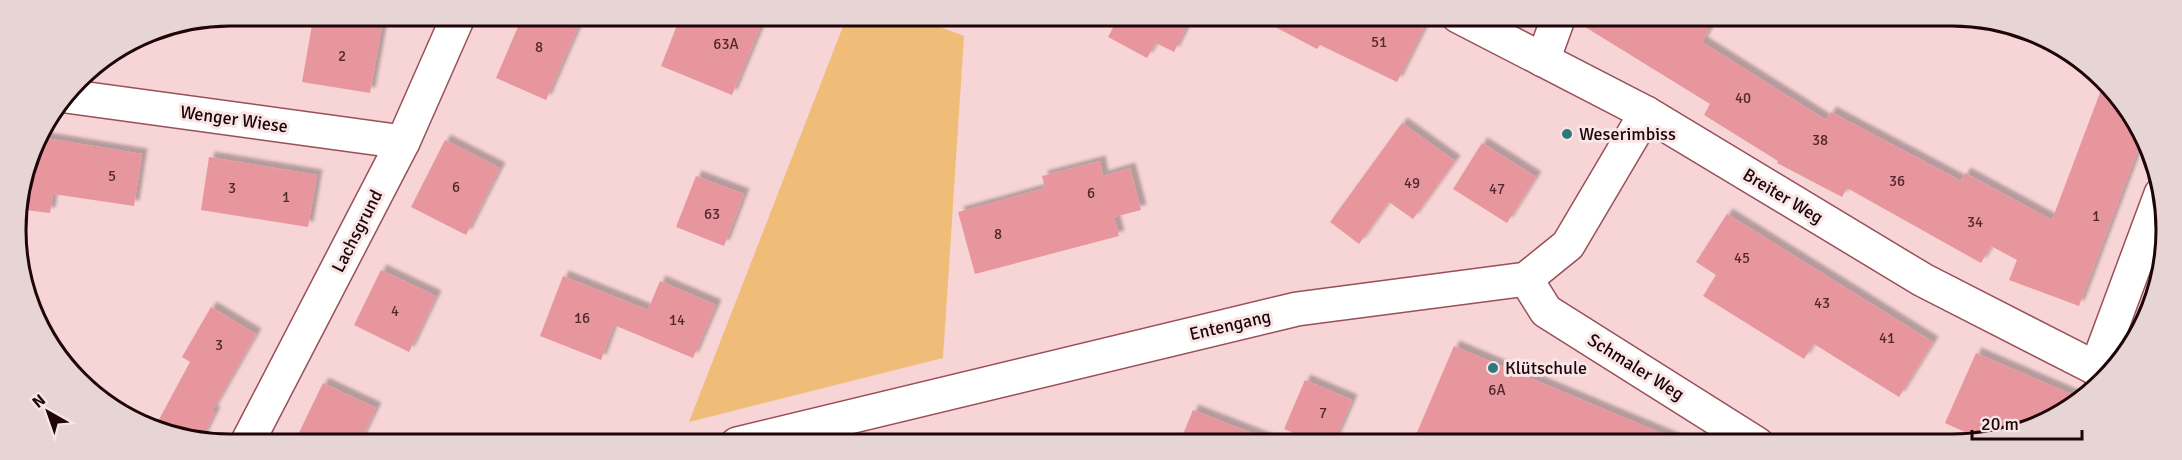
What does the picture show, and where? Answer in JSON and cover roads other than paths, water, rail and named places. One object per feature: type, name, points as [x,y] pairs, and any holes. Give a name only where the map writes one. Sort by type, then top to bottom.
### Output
[{"type":"street","name":"Lachsgrund","points":[[252,434],[403,142],[454,26]]},
{"type":"street","name":"Breiter Weg","points":[[1477,26],[1646,113],[1923,280],[2100,371]]},
{"type":"street","points":[[1543,60],[1555,26]]},
{"type":"street","name":"Wenger Wiese","points":[[75,97],[403,142]]},
{"type":"street","points":[[1526,279],[1568,245],[1646,113]]},
{"type":"street","points":[[2105,366],[2155,211]]},
{"type":"street","name":"Entengang","points":[[818,434],[851,430],[1297,309],[1526,279]]},
{"type":"street","name":"Schmaler Weg","points":[[1526,279],[1546,311],[1741,434]]},
{"type":"place","name":"Weserimbiss","points":[[1567,134]]},
{"type":"place","name":"Klütschule","points":[[1493,368]]}]
